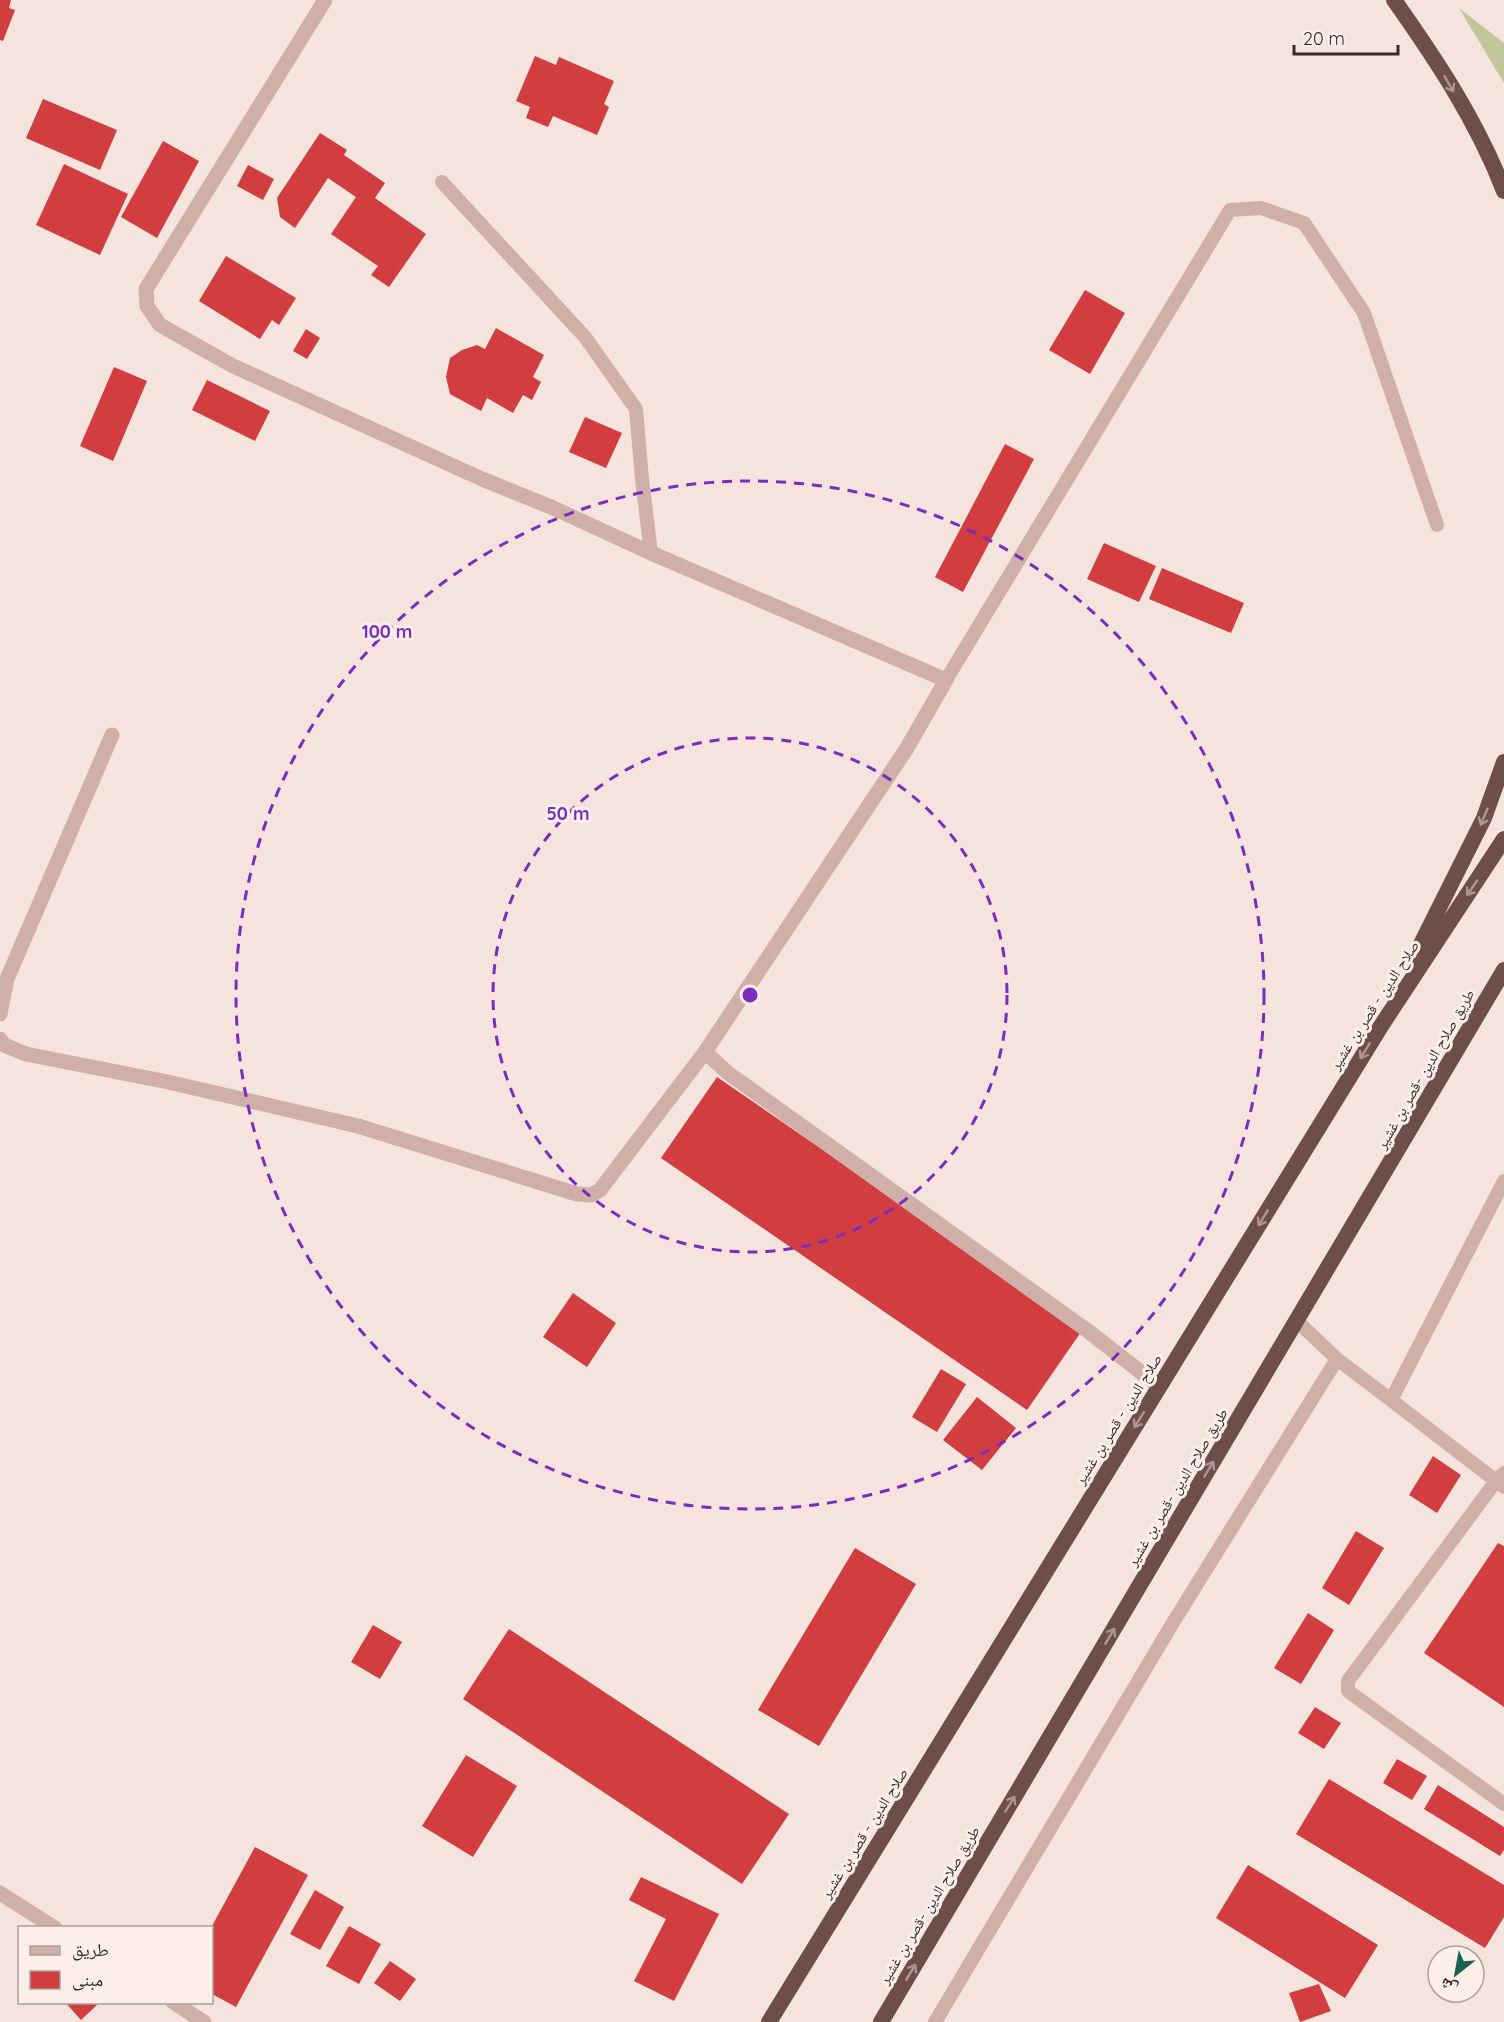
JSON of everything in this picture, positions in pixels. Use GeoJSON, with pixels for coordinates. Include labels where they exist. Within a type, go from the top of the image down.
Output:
{"type":"FeatureCollection","features":[{"type":"Feature","properties":{"kind":"highway"},"geometry":{"type":"LineString","coordinates":[[1394,0],[1434,58],[1488,150],[1504,191]]}},
{"type":"Feature","properties":{"kind":"highway"},"geometry":{"type":"LineString","coordinates":[[1381,1026],[1484,818],[1504,762]]}},
{"type":"Feature","properties":{"kind":"highway","name":"صلاح الدين - قصر بن غشير"},"geometry":{"type":"LineString","coordinates":[[769,2022],[1381,1026],[1504,839]]}},
{"type":"Feature","properties":{"kind":"highway","name":"طريق صلاح الدين -قصر بن غشير"},"geometry":{"type":"LineString","coordinates":[[881,2022],[1504,970]]}},
{"type":"Feature","properties":{"kind":"street"},"geometry":{"type":"LineString","coordinates":[[0,1039],[4,1045],[26,1054],[168,1082],[358,1126],[577,1194],[591,1195],[600,1190],[705,1052],[907,748],[946,680],[411,448],[233,366],[160,326],[147,306],[146,289],[325,0]]}},
{"type":"Feature","properties":{"kind":"street"},"geometry":{"type":"LineString","coordinates":[[0,1014],[7,979],[112,735]]}},
{"type":"Feature","properties":{"kind":"street"},"geometry":{"type":"LineString","coordinates":[[705,1052],[728,1073],[1088,1331],[1160,1387]]}},
{"type":"Feature","properties":{"kind":"street"},"geometry":{"type":"LineString","coordinates":[[0,1893],[53,1926]]}},
{"type":"Feature","properties":{"kind":"street"},"geometry":{"type":"LineString","coordinates":[[176,2004],[204,2022]]}},
{"type":"Feature","properties":{"kind":"lane"},"geometry":{"type":"LineString","coordinates":[[442,182],[585,337],[636,409],[651,553]]}},
{"type":"Feature","properties":{"kind":"lane"},"geometry":{"type":"LineString","coordinates":[[946,680],[1230,210],[1261,208],[1304,223],[1364,313],[1437,525]]}},
{"type":"Feature","properties":{"kind":"lane"},"geometry":{"type":"LineString","coordinates":[[1391,1400],[1504,1181]]}},
{"type":"Feature","properties":{"kind":"lane"},"geometry":{"type":"LineString","coordinates":[[1297,1321],[1337,1359],[1501,1480],[1348,1681],[1347,1686],[1348,1691],[1504,1803]]}},
{"type":"Feature","properties":{"kind":"lane"},"geometry":{"type":"LineString","coordinates":[[934,2022],[1174,1621],[1337,1359]]}},
{"type":"Feature","properties":{"kind":"green space"},"geometry":{"type":"Polygon","coordinates":[[[1459,8],[1504,43],[1504,83],[1459,8]]]}},
{"type":"Feature","properties":{"kind":"building"},"geometry":{"type":"Polygon","coordinates":[[[0,0],[11,0],[9,8],[15,10],[3,41],[0,40],[0,0]]]}},
{"type":"Feature","properties":{"kind":"building"},"geometry":{"type":"Polygon","coordinates":[[[535,56],[556,65],[559,57],[614,81],[604,104],[609,107],[597,135],[553,116],[548,127],[526,118],[530,107],[516,101],[535,56]]]}},
{"type":"Feature","properties":{"kind":"building"},"geometry":{"type":"Polygon","coordinates":[[[43,99],[117,130],[100,170],[26,138],[43,99]]]}},
{"type":"Feature","properties":{"kind":"building"},"geometry":{"type":"Polygon","coordinates":[[[320,133],[347,150],[344,155],[385,183],[375,198],[426,234],[389,287],[371,275],[378,266],[331,234],[356,197],[328,178],[295,228],[280,217],[277,198],[320,133]]]}},
{"type":"Feature","properties":{"kind":"building"},"geometry":{"type":"Polygon","coordinates":[[[163,141],[199,161],[157,238],[121,217],[163,141]]]}},
{"type":"Feature","properties":{"kind":"building"},"geometry":{"type":"Polygon","coordinates":[[[64,164],[128,194],[100,255],[36,225],[64,164]]]}},
{"type":"Feature","properties":{"kind":"building"},"geometry":{"type":"Polygon","coordinates":[[[248,165],[274,179],[263,200],[237,186],[248,165]]]}},
{"type":"Feature","properties":{"kind":"building"},"geometry":{"type":"Polygon","coordinates":[[[226,256],[296,298],[279,325],[272,320],[260,339],[199,301],[226,256]]]}},
{"type":"Feature","properties":{"kind":"building"},"geometry":{"type":"Polygon","coordinates":[[[1085,290],[1125,313],[1090,374],[1049,350],[1085,290]]]}},
{"type":"Feature","properties":{"kind":"building"},"geometry":{"type":"Polygon","coordinates":[[[496,328],[544,355],[533,377],[541,382],[532,400],[523,395],[513,413],[487,398],[481,411],[450,394],[446,377],[450,358],[462,350],[477,345],[485,349],[496,328]]]}},
{"type":"Feature","properties":{"kind":"building"},"geometry":{"type":"Polygon","coordinates":[[[306,329],[320,338],[307,359],[293,351],[306,329]]]}},
{"type":"Feature","properties":{"kind":"building"},"geometry":{"type":"Polygon","coordinates":[[[114,367],[147,381],[113,461],[80,446],[114,367]]]}},
{"type":"Feature","properties":{"kind":"building"},"geometry":{"type":"Polygon","coordinates":[[[207,380],[270,411],[255,441],[192,410],[207,380]]]}},
{"type":"Feature","properties":{"kind":"building"},"geometry":{"type":"Polygon","coordinates":[[[585,417],[622,433],[606,468],[569,452],[585,417]]]}},
{"type":"Feature","properties":{"kind":"building"},"geometry":{"type":"Polygon","coordinates":[[[1005,444],[1034,459],[963,592],[935,577],[1005,444]]]}},
{"type":"Feature","properties":{"kind":"building"},"geometry":{"type":"Polygon","coordinates":[[[1104,543],[1156,566],[1139,602],[1087,579],[1104,543]]]}},
{"type":"Feature","properties":{"kind":"building"},"geometry":{"type":"Polygon","coordinates":[[[1162,568],[1244,603],[1231,633],[1149,599],[1162,568]]]}},
{"type":"Feature","properties":{"kind":"building"},"geometry":{"type":"Polygon","coordinates":[[[717,1077],[1083,1329],[1027,1410],[661,1158],[717,1077]]]}},
{"type":"Feature","properties":{"kind":"building"},"geometry":{"type":"Polygon","coordinates":[[[573,1293],[616,1323],[587,1367],[543,1337],[573,1293]]]}},
{"type":"Feature","properties":{"kind":"building"},"geometry":{"type":"Polygon","coordinates":[[[941,1369],[966,1384],[937,1432],[912,1417],[941,1369]]]}},
{"type":"Feature","properties":{"kind":"building"},"geometry":{"type":"Polygon","coordinates":[[[977,1397],[1016,1428],[982,1470],[943,1440],[977,1397]]]}},
{"type":"Feature","properties":{"kind":"building"},"geometry":{"type":"Polygon","coordinates":[[[1433,1456],[1461,1475],[1437,1513],[1409,1495],[1433,1456]]]}},
{"type":"Feature","properties":{"kind":"building"},"geometry":{"type":"Polygon","coordinates":[[[1356,1531],[1384,1548],[1349,1605],[1322,1588],[1356,1531]]]}},
{"type":"Feature","properties":{"kind":"building"},"geometry":{"type":"Polygon","coordinates":[[[1498,1543],[1504,1546],[1504,1707],[1424,1653],[1498,1543]]]}},
{"type":"Feature","properties":{"kind":"building"},"geometry":{"type":"Polygon","coordinates":[[[855,1548],[916,1584],[819,1746],[758,1710],[855,1548]]]}},
{"type":"Feature","properties":{"kind":"building"},"geometry":{"type":"Polygon","coordinates":[[[1308,1613],[1334,1630],[1301,1684],[1274,1668],[1308,1613]]]}},
{"type":"Feature","properties":{"kind":"building"},"geometry":{"type":"Polygon","coordinates":[[[373,1625],[402,1642],[380,1679],[351,1662],[373,1625]]]}},
{"type":"Feature","properties":{"kind":"building"},"geometry":{"type":"Polygon","coordinates":[[[509,1629],[789,1814],[742,1884],[463,1699],[509,1629]]]}},
{"type":"Feature","properties":{"kind":"building"},"geometry":{"type":"Polygon","coordinates":[[[1315,1707],[1341,1723],[1324,1749],[1298,1733],[1315,1707]]]}},
{"type":"Feature","properties":{"kind":"building"},"geometry":{"type":"Polygon","coordinates":[[[466,1755],[517,1786],[473,1857],[422,1826],[466,1755]]]}},
{"type":"Feature","properties":{"kind":"building"},"geometry":{"type":"Polygon","coordinates":[[[1397,1759],[1427,1776],[1412,1800],[1383,1783],[1397,1759]]]}},
{"type":"Feature","properties":{"kind":"building"},"geometry":{"type":"Polygon","coordinates":[[[1329,1779],[1504,1885],[1504,1917],[1486,1946],[1486,1944],[1478,1944],[1296,1834],[1329,1779]]]}},
{"type":"Feature","properties":{"kind":"building"},"geometry":{"type":"Polygon","coordinates":[[[1438,1785],[1504,1827],[1504,1850],[1500,1856],[1424,1809],[1438,1785]]]}},
{"type":"Feature","properties":{"kind":"building"},"geometry":{"type":"Polygon","coordinates":[[[255,1847],[308,1875],[236,2007],[213,1995],[212,1926],[255,1847]]]}},
{"type":"Feature","properties":{"kind":"building"},"geometry":{"type":"Polygon","coordinates":[[[1248,1865],[1378,1945],[1345,1998],[1216,1918],[1248,1865]]]}},
{"type":"Feature","properties":{"kind":"building"},"geometry":{"type":"Polygon","coordinates":[[[641,1877],[719,1914],[674,2001],[634,1981],[666,1919],[629,1900],[641,1877]]]}},
{"type":"Feature","properties":{"kind":"building"},"geometry":{"type":"Polygon","coordinates":[[[315,1890],[344,1907],[320,1950],[290,1934],[315,1890]]]}},
{"type":"Feature","properties":{"kind":"building"},"geometry":{"type":"Polygon","coordinates":[[[349,1926],[381,1944],[359,1984],[326,1966],[349,1926]]]}},
{"type":"Feature","properties":{"kind":"building"},"geometry":{"type":"Polygon","coordinates":[[[390,1961],[416,1979],[400,2001],[374,1983],[390,1961]]]}},
{"type":"Feature","properties":{"kind":"building"},"geometry":{"type":"Polygon","coordinates":[[[1319,1984],[1331,2011],[1300,2022],[1289,1993],[1319,1984]]]}},
{"type":"Feature","properties":{"kind":"building"},"geometry":{"type":"Polygon","coordinates":[[[67,2004],[96,2004],[97,2005],[81,2020],[67,2004]]]}}]}
